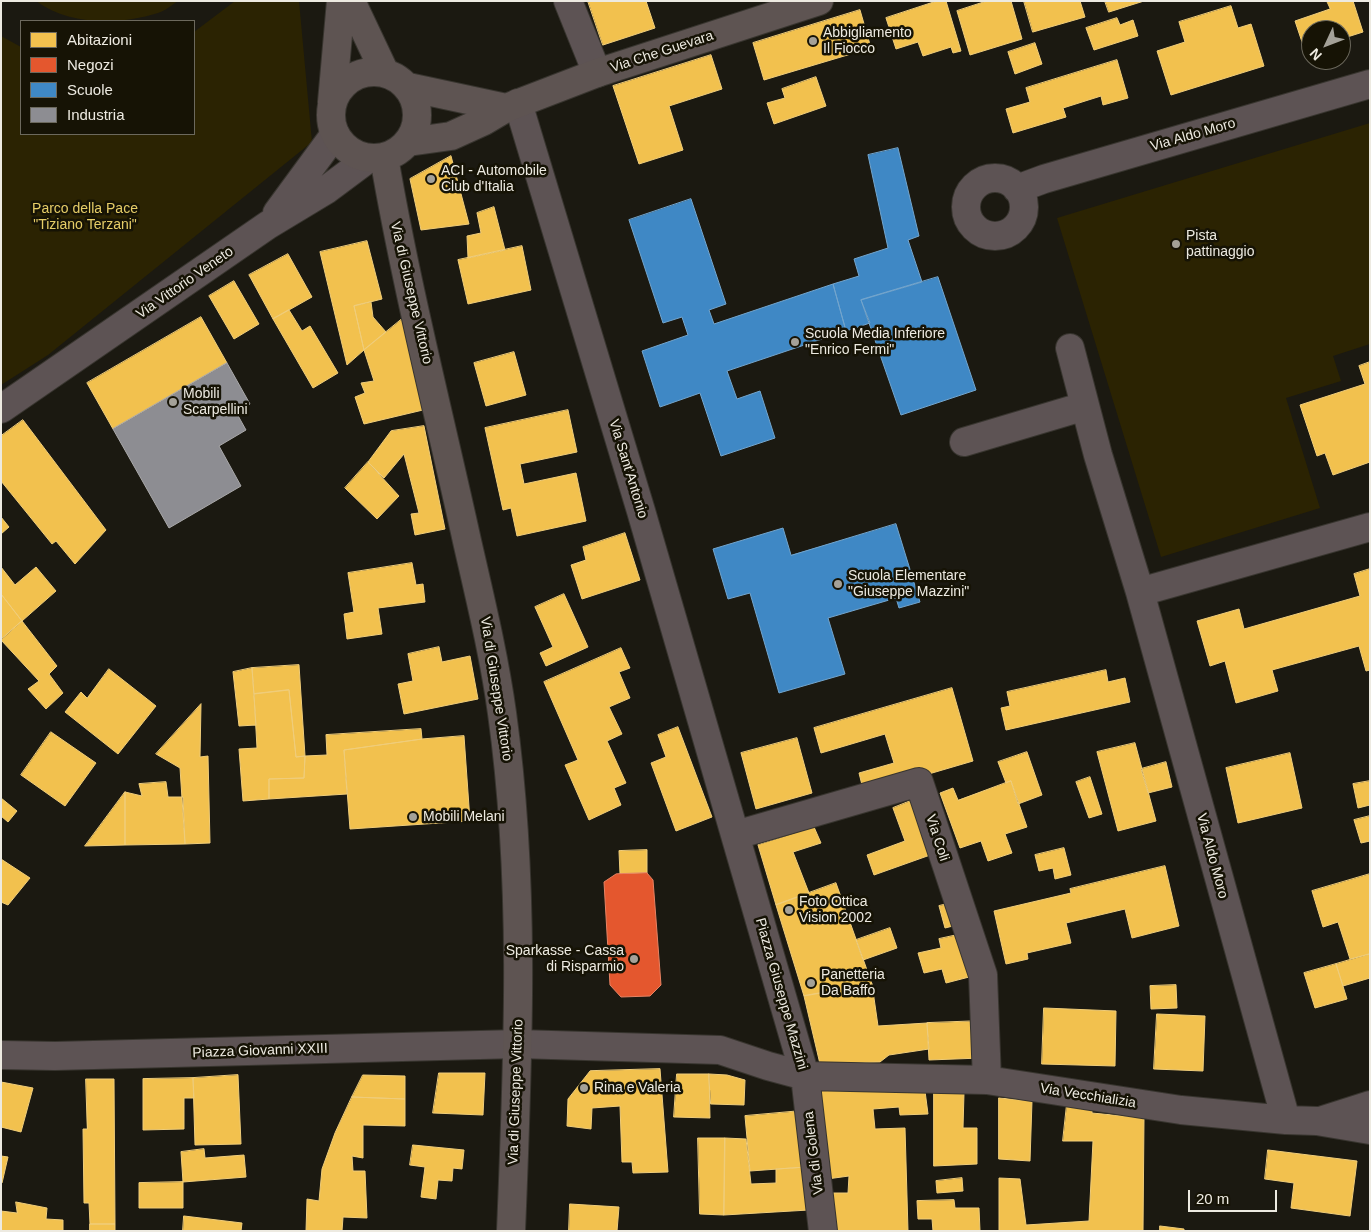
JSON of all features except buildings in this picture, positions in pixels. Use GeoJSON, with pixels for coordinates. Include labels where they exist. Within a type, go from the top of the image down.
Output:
{"type":"FeatureCollection","features":[{"type":"Feature","properties":{"kind":"main road"},"geometry":{"type":"LineString","coordinates":[[331,108],[336,94],[345,82],[351,78],[371,71],[385,73],[398,78],[408,87],[415,100],[417,114],[415,129],[408,142],[397,151],[376,157],[355,154],[344,146],[335,134],[331,122],[331,108],[341,1]]}},
{"type":"Feature","properties":{"kind":"main road"},"geometry":{"type":"LineString","coordinates":[[351,1],[385,73]]}},
{"type":"Feature","properties":{"kind":"main road","name":"Via Che Guevara"},"geometry":{"type":"LineString","coordinates":[[408,142],[451,136],[484,122],[512,105],[597,73],[819,1]]}},
{"type":"Feature","properties":{"kind":"main road"},"geometry":{"type":"LineString","coordinates":[[408,87],[512,105]]}},
{"type":"Feature","properties":{"kind":"main road","name":"Via di Giuseppe Vittorio"},"geometry":{"type":"LineString","coordinates":[[376,157],[396,232],[488,636],[502,711],[509,769],[517,882],[518,1044],[511,1231]]}},
{"type":"Feature","properties":{"kind":"street"},"geometry":{"type":"LineString","coordinates":[[568,1],[597,73]]}},
{"type":"Feature","properties":{"kind":"street","name":"Via Aldo Moro"},"geometry":{"type":"LineString","coordinates":[[1017,189],[1044,179],[1370,84]]}},
{"type":"Feature","properties":{"kind":"street","name":"Via Sant'Antonio"},"geometry":{"type":"LineString","coordinates":[[512,105],[736,836]]}},
{"type":"Feature","properties":{"kind":"street"},"geometry":{"type":"LineString","coordinates":[[268,224],[335,134]]}},
{"type":"Feature","properties":{"kind":"street","name":"Via Vittorio Veneto"},"geometry":{"type":"LineString","coordinates":[[1,409],[268,224],[326,190],[376,157]]}},
{"type":"Feature","properties":{"kind":"street","name":"Via Aldo Moro"},"geometry":{"type":"LineString","coordinates":[[1070,348],[1098,456],[1140,592],[1286,1120]]}},
{"type":"Feature","properties":{"kind":"street"},"geometry":{"type":"LineString","coordinates":[[964,442],[1085,406]]}},
{"type":"Feature","properties":{"kind":"street"},"geometry":{"type":"LineString","coordinates":[[1140,592],[1370,527]]}},
{"type":"Feature","properties":{"kind":"street","name":"Via Coli"},"geometry":{"type":"LineString","coordinates":[[736,836],[919,782],[983,975],[987,1080]]}},
{"type":"Feature","properties":{"kind":"street","name":"Piazza Giuseppe Mazzini"},"geometry":{"type":"LineString","coordinates":[[736,836],[805,1076]]}},
{"type":"Feature","properties":{"kind":"street","name":"Piazza Giuseppe Mazzini"},"geometry":{"type":"LineString","coordinates":[[518,1044],[720,1050],[805,1076]]}},
{"type":"Feature","properties":{"kind":"street","name":"Piazza Giovanni XXIII"},"geometry":{"type":"LineString","coordinates":[[1,1055],[55,1056],[518,1044]]}},
{"type":"Feature","properties":{"kind":"street","name":"Via Vecchializia"},"geometry":{"type":"LineString","coordinates":[[805,1076],[987,1080],[1181,1110],[1286,1120],[1317,1121],[1370,1130]]}},
{"type":"Feature","properties":{"kind":"street","name":"Via di Golena"},"geometry":{"type":"LineString","coordinates":[[805,1076],[823,1231]]}},
{"type":"Feature","properties":{"kind":"street"},"geometry":{"type":"LineString","coordinates":[[1317,1121],[1370,1105]]}},
{"type":"Feature","properties":{"kind":"green space"},"geometry":{"type":"Polygon","coordinates":[[[36,1],[178,1],[158,13],[127,20],[79,19],[49,9],[36,1]]]}},
{"type":"Feature","properties":{"kind":"green space","name":"Parco della Pace \"Tiziano Terzani\""},"geometry":{"type":"Polygon","coordinates":[[[235,1],[299,1],[312,142],[48,355],[1,385],[1,36],[20,46],[20,135],[195,135],[195,31],[235,1]]]}},
{"type":"Feature","properties":{"kind":"green space"},"geometry":{"type":"Polygon","coordinates":[[[1370,123],[1370,344],[1333,356],[1341,381],[1286,398],[1320,508],[1161,557],[1057,218],[1370,123]]]}},
{"type":"Feature","properties":{"kind":"place","name":"Abbigliamento Il Fiocco"},"geometry":{"type":"Point","coordinates":[813,41]}},
{"type":"Feature","properties":{"kind":"place","name":"ACI - Automobile Club d'Italia"},"geometry":{"type":"Point","coordinates":[431,179]}},
{"type":"Feature","properties":{"kind":"place","name":"Pista pattinaggio"},"geometry":{"type":"Point","coordinates":[1176,244]}},
{"type":"Feature","properties":{"kind":"place","name":"Scuola Media Inferiore \"Enrico Fermi\""},"geometry":{"type":"Point","coordinates":[795,342]}},
{"type":"Feature","properties":{"kind":"place","name":"Mobili Scarpellini"},"geometry":{"type":"Point","coordinates":[173,402]}},
{"type":"Feature","properties":{"kind":"place","name":"Scuola Elementare \"Giuseppe Mazzini\""},"geometry":{"type":"Point","coordinates":[838,584]}},
{"type":"Feature","properties":{"kind":"place","name":"Mobili Melani"},"geometry":{"type":"Point","coordinates":[413,817]}},
{"type":"Feature","properties":{"kind":"place","name":"Foto Ottica Vision 2002"},"geometry":{"type":"Point","coordinates":[789,910]}},
{"type":"Feature","properties":{"kind":"place","name":"Sparkasse - Cassa di Risparmio"},"geometry":{"type":"Point","coordinates":[634,959]}},
{"type":"Feature","properties":{"kind":"place","name":"Panetteria Da Baffo"},"geometry":{"type":"Point","coordinates":[811,983]}},
{"type":"Feature","properties":{"kind":"place","name":"Rina e Valeria"},"geometry":{"type":"Point","coordinates":[584,1088]}}]}
